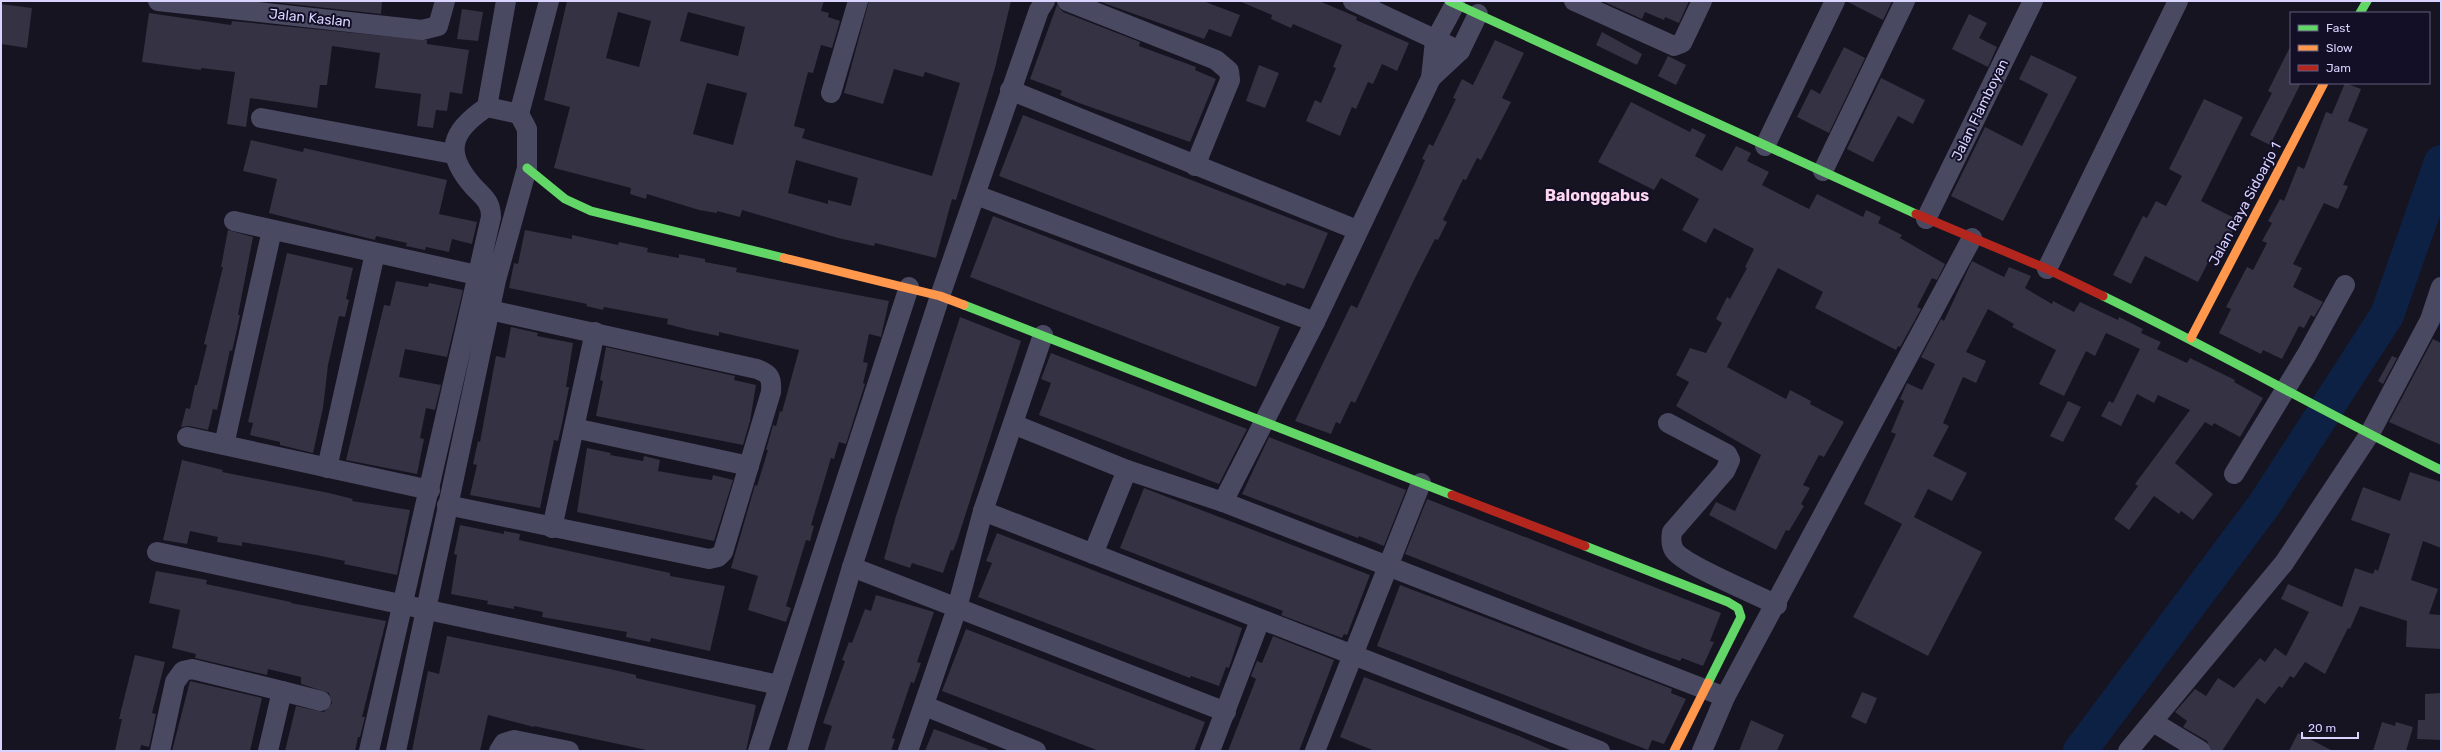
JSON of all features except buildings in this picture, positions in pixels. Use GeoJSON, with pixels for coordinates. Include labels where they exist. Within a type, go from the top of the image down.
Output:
{"type":"FeatureCollection","features":[{"type":"Feature","properties":{"kind":"street","name":"Jalan Kaslan"},"geometry":{"type":"LineString","coordinates":[[158,1],[422,30],[438,26],[445,1]]}},
{"type":"Feature","properties":{"kind":"street"},"geometry":{"type":"LineString","coordinates":[[396,751],[447,505],[490,310],[487,278],[491,217],[490,204],[462,174],[453,154],[456,138],[461,127],[487,107],[506,1]]}},
{"type":"Feature","properties":{"kind":"street"},"geometry":{"type":"LineString","coordinates":[[369,751],[430,490],[487,278],[527,168],[527,129],[519,114],[550,1]]}},
{"type":"Feature","properties":{"kind":"street"},"geometry":{"type":"LineString","coordinates":[[831,93],[858,1]]}},
{"type":"Feature","properties":{"kind":"street"},"geometry":{"type":"LineString","coordinates":[[797,751],[852,567],[940,296],[976,194],[1010,90],[1039,10],[1046,1]]}},
{"type":"Feature","properties":{"kind":"street"},"geometry":{"type":"LineString","coordinates":[[1067,1],[1216,60],[1229,71],[1230,80],[1196,166]]}},
{"type":"Feature","properties":{"kind":"street"},"geometry":{"type":"LineString","coordinates":[[1353,1],[1460,51]]}},
{"type":"Feature","properties":{"kind":"street"},"geometry":{"type":"LineString","coordinates":[[1574,1],[1674,46],[1682,43],[1702,1]]}},
{"type":"Feature","properties":{"kind":"street"},"geometry":{"type":"LineString","coordinates":[[1765,146],[1835,1]]}},
{"type":"Feature","properties":{"kind":"street"},"geometry":{"type":"LineString","coordinates":[[1823,171],[1905,1]]}},
{"type":"Feature","properties":{"kind":"street","name":"Jalan Flamboyan"},"geometry":{"type":"LineString","coordinates":[[1926,219],[2033,1]]}},
{"type":"Feature","properties":{"kind":"street"},"geometry":{"type":"LineString","coordinates":[[2047,270],[2178,1]]}},
{"type":"Feature","properties":{"kind":"street"},"geometry":{"type":"LineString","coordinates":[[2361,12],[2367,1]]}},
{"type":"Feature","properties":{"kind":"street"},"geometry":{"type":"LineString","coordinates":[[1223,502],[1314,322],[1431,78],[1435,40],[1452,2],[1926,219],[2047,270],[2190,338],[2362,431],[2441,470]]}},
{"type":"Feature","properties":{"kind":"street"},"geometry":{"type":"LineString","coordinates":[[1431,78],[1460,51],[1478,14]]}},
{"type":"Feature","properties":{"kind":"street","name":"Jalan Raya Sidoarjo 1"},"geometry":{"type":"LineString","coordinates":[[2190,338],[2323,84]]}},
{"type":"Feature","properties":{"kind":"street"},"geometry":{"type":"LineString","coordinates":[[1010,90],[1357,230]]}},
{"type":"Feature","properties":{"kind":"street"},"geometry":{"type":"LineString","coordinates":[[487,107],[519,114]]}},
{"type":"Feature","properties":{"kind":"street"},"geometry":{"type":"LineString","coordinates":[[261,118],[453,154]]}},
{"type":"Feature","properties":{"kind":"street"},"geometry":{"type":"LineString","coordinates":[[527,168],[565,200],[591,211],[909,287],[940,296],[1728,602],[1738,608],[1741,617],[1674,751]]}},
{"type":"Feature","properties":{"kind":"street"},"geometry":{"type":"LineString","coordinates":[[976,194],[1314,322]]}},
{"type":"Feature","properties":{"kind":"street"},"geometry":{"type":"LineString","coordinates":[[234,221],[487,278]]}},
{"type":"Feature","properties":{"kind":"street"},"geometry":{"type":"LineString","coordinates":[[224,446],[272,230]]}},
{"type":"Feature","properties":{"kind":"street"},"geometry":{"type":"LineString","coordinates":[[1702,751],[1725,697],[1777,605],[1972,238]]}},
{"type":"Feature","properties":{"kind":"street"},"geometry":{"type":"LineString","coordinates":[[327,468],[375,253]]}},
{"type":"Feature","properties":{"kind":"street"},"geometry":{"type":"LineString","coordinates":[[2234,474],[2288,391],[2344,285]]}},
{"type":"Feature","properties":{"kind":"street"},"geometry":{"type":"LineString","coordinates":[[758,751],[909,287]]}},
{"type":"Feature","properties":{"kind":"street"},"geometry":{"type":"LineString","coordinates":[[2128,751],[2284,563],[2362,431],[2435,322],[2441,287]]}},
{"type":"Feature","properties":{"kind":"street"},"geometry":{"type":"LineString","coordinates":[[447,505],[552,528],[709,559],[718,557],[723,552],[771,392],[772,381],[768,373],[757,369],[490,310]]}},
{"type":"Feature","properties":{"kind":"street"},"geometry":{"type":"LineString","coordinates":[[552,528],[595,332]]}},
{"type":"Feature","properties":{"kind":"street"},"geometry":{"type":"LineString","coordinates":[[908,751],[925,706],[957,608],[983,511],[1043,336]]}},
{"type":"Feature","properties":{"kind":"street"},"geometry":{"type":"LineString","coordinates":[[1013,424],[1127,470],[1223,502],[1388,567],[1706,688],[1725,697]]}},
{"type":"Feature","properties":{"kind":"street"},"geometry":{"type":"LineString","coordinates":[[1668,424],[1727,454],[1730,460],[1725,471],[1672,532],[1671,540],[1674,550],[1686,561],[1777,605]]}},
{"type":"Feature","properties":{"kind":"street"},"geometry":{"type":"LineString","coordinates":[[574,428],[749,466]]}},
{"type":"Feature","properties":{"kind":"street"},"geometry":{"type":"LineString","coordinates":[[187,437],[430,490]]}},
{"type":"Feature","properties":{"kind":"street"},"geometry":{"type":"LineString","coordinates":[[1093,554],[1127,470]]}},
{"type":"Feature","properties":{"kind":"street"},"geometry":{"type":"LineString","coordinates":[[1318,750],[1353,655],[1421,483]]}},
{"type":"Feature","properties":{"kind":"street"},"geometry":{"type":"LineString","coordinates":[[983,511],[1600,751]]}},
{"type":"Feature","properties":{"kind":"street"},"geometry":{"type":"LineString","coordinates":[[157,552],[779,685]]}},
{"type":"Feature","properties":{"kind":"street"},"geometry":{"type":"LineString","coordinates":[[852,567],[1226,712]]}},
{"type":"Feature","properties":{"kind":"street"},"geometry":{"type":"LineString","coordinates":[[1210,751],[1260,620]]}},
{"type":"Feature","properties":{"kind":"street"},"geometry":{"type":"LineString","coordinates":[[160,751],[175,682],[183,671],[192,670],[321,701]]}},
{"type":"Feature","properties":{"kind":"street"},"geometry":{"type":"LineString","coordinates":[[268,751],[282,691]]}},
{"type":"Feature","properties":{"kind":"street"},"geometry":{"type":"LineString","coordinates":[[925,706],[1036,751]]}},
{"type":"Feature","properties":{"kind":"street"},"geometry":{"type":"LineString","coordinates":[[2153,722],[2201,751]]}},
{"type":"Feature","properties":{"kind":"street"},"geometry":{"type":"LineString","coordinates":[[499,751],[504,743],[514,740],[569,751]]}},
{"type":"Feature","properties":{"kind":"waterway"},"geometry":{"type":"LineString","coordinates":[[2080,751],[2264,505],[2387,315],[2441,162]]}},
{"type":"Feature","properties":{"kind":"traffic: fast"},"geometry":{"type":"LineString","coordinates":[[1449,1],[1916,214]]}},
{"type":"Feature","properties":{"kind":"traffic: fast"},"geometry":{"type":"LineString","coordinates":[[2361,12],[2367,1]]}},
{"type":"Feature","properties":{"kind":"traffic: fast"},"geometry":{"type":"LineString","coordinates":[[527,168],[565,199],[591,211],[784,258]]}},
{"type":"Feature","properties":{"kind":"traffic: fast"},"geometry":{"type":"LineString","coordinates":[[2103,296],[2441,470]]}},
{"type":"Feature","properties":{"kind":"traffic: fast"},"geometry":{"type":"LineString","coordinates":[[964,305],[1452,495]]}},
{"type":"Feature","properties":{"kind":"traffic: fast"},"geometry":{"type":"LineString","coordinates":[[1585,546],[1728,602],[1738,608],[1741,617],[1708,683]]}},
{"type":"Feature","properties":{"kind":"traffic: slow"},"geometry":{"type":"LineString","coordinates":[[2191,338],[2323,84]]}},
{"type":"Feature","properties":{"kind":"traffic: slow"},"geometry":{"type":"LineString","coordinates":[[784,258],[940,296],[964,305]]}},
{"type":"Feature","properties":{"kind":"traffic: slow"},"geometry":{"type":"LineString","coordinates":[[1674,751],[1708,683]]}},
{"type":"Feature","properties":{"kind":"traffic: jam"},"geometry":{"type":"LineString","coordinates":[[1916,214],[2047,269],[2103,296]]}},
{"type":"Feature","properties":{"kind":"traffic: jam"},"geometry":{"type":"LineString","coordinates":[[1452,495],[1585,546]]}},
{"type":"Feature","properties":{"kind":"district","name":"Balonggabus"},"geometry":{"type":"Point","coordinates":[1597,195]}}]}
